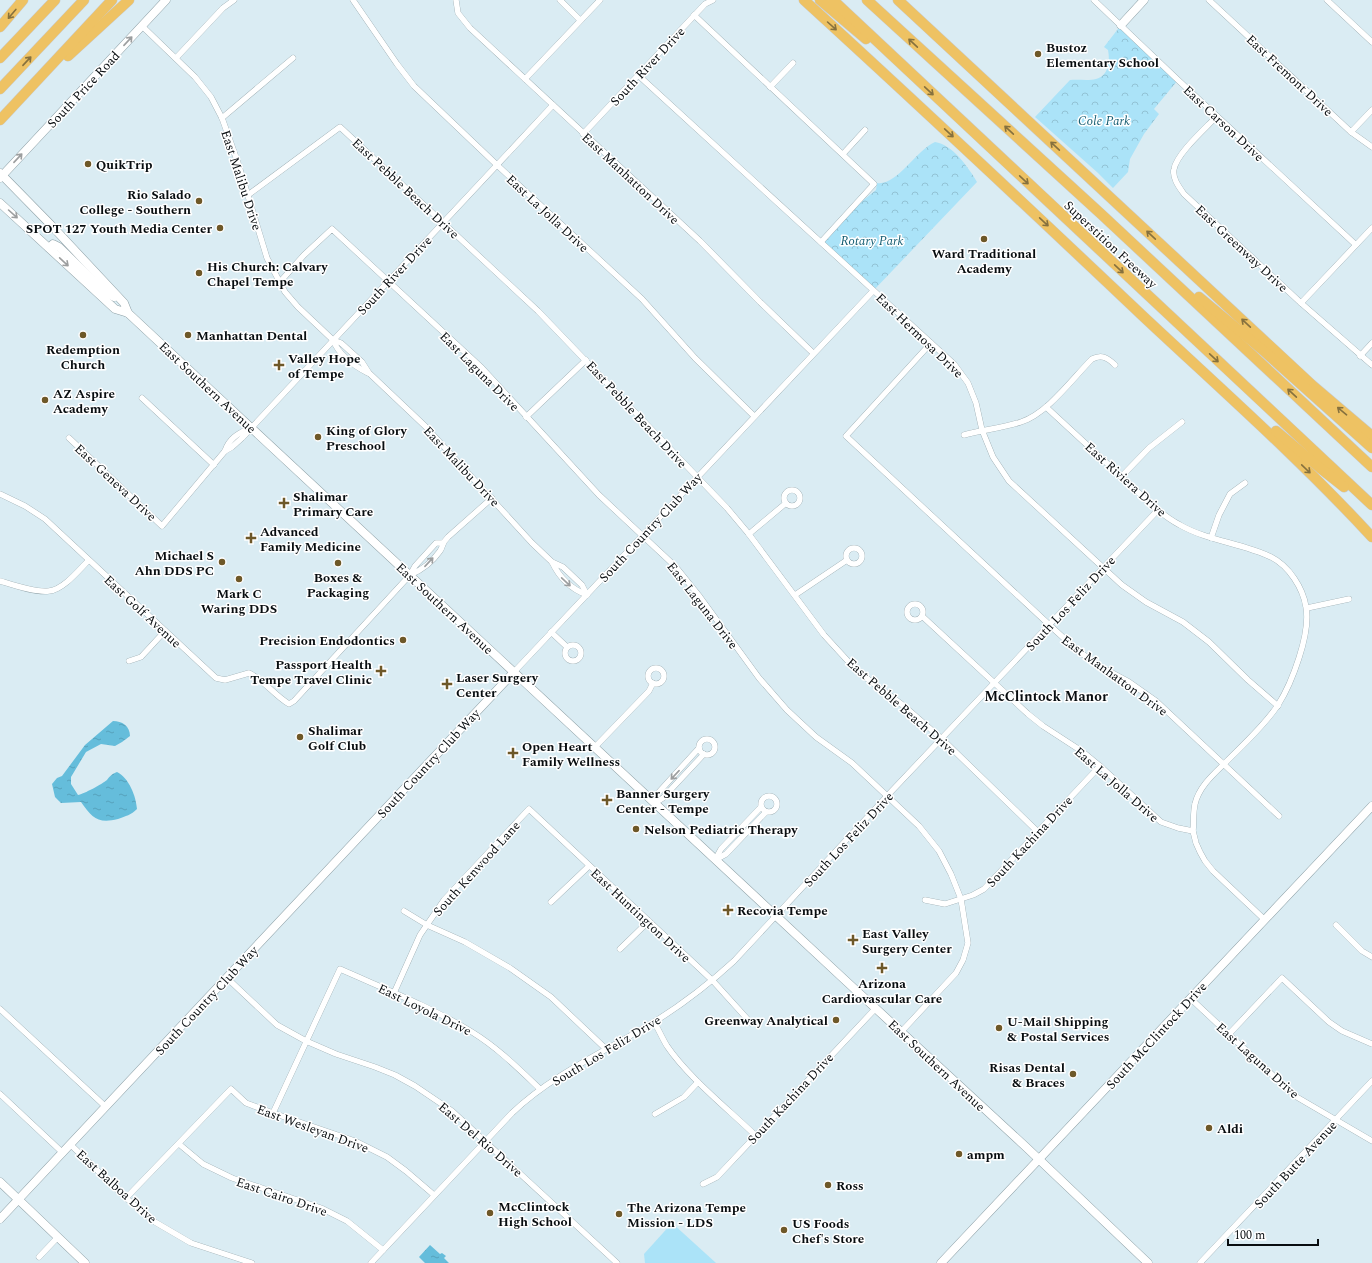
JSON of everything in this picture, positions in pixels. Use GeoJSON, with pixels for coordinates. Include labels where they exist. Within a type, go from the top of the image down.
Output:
{"type":"FeatureCollection","features":[{"type":"Feature","properties":{"kind":"highway"},"geometry":{"type":"LineString","coordinates":[[0,27],[23,0]]}},
{"type":"Feature","properties":{"kind":"highway"},"geometry":{"type":"LineString","coordinates":[[0,58],[55,0]]}},
{"type":"Feature","properties":{"kind":"highway"},"geometry":{"type":"LineString","coordinates":[[0,90],[84,0]]}},
{"type":"Feature","properties":{"kind":"highway"},"geometry":{"type":"LineString","coordinates":[[0,120],[112,0]]}},
{"type":"Feature","properties":{"kind":"highway"},"geometry":{"type":"LineString","coordinates":[[40,78],[53,70],[129,0]]}},
{"type":"Feature","properties":{"kind":"highway"},"geometry":{"type":"LineString","coordinates":[[804,0],[1265,429],[1339,501],[1372,537]]}},
{"type":"Feature","properties":{"kind":"highway"},"geometry":{"type":"LineString","coordinates":[[820,0],[860,35],[901,64]]}},
{"type":"Feature","properties":{"kind":"highway","name":"Superstition Freeway"},"geometry":{"type":"LineString","coordinates":[[833,0],[1372,506]]}},
{"type":"Feature","properties":{"kind":"highway","name":"Superstition Freeway"},"geometry":{"type":"LineString","coordinates":[[867,0],[1372,467]]}},
{"type":"Feature","properties":{"kind":"highway"},"geometry":{"type":"LineString","coordinates":[[898,0],[1312,384],[1372,436]]}},
{"type":"Feature","properties":{"kind":"highway"},"geometry":{"type":"LineString","coordinates":[[1100,214],[1265,352],[1372,448]]}},
{"type":"Feature","properties":{"kind":"highway"},"geometry":{"type":"LineString","coordinates":[[1124,298],[1150,319],[1291,444],[1320,468],[1372,506]]}},
{"type":"Feature","properties":{"kind":"main road","name":"South Price Road"},"geometry":{"type":"LineString","coordinates":[[1,176],[166,0]]}},
{"type":"Feature","properties":{"kind":"main road"},"geometry":{"type":"LineString","coordinates":[[1121,25],[1144,0]]}},
{"type":"Feature","properties":{"kind":"main road","name":"East Southern Avenue"},"geometry":{"type":"LineString","coordinates":[[1,176],[51,225],[124,303],[128,313],[595,746],[654,803],[1148,1263]]}},
{"type":"Feature","properties":{"kind":"main road","name":"East Southern Avenue"},"geometry":{"type":"LineString","coordinates":[[0,203],[115,309],[128,313]]}},
{"type":"Feature","properties":{"kind":"main road"},"geometry":{"type":"LineString","coordinates":[[49,248],[53,244],[56,244],[105,292],[124,303]]}},
{"type":"Feature","properties":{"kind":"main road","name":"South Country Club Way"},"geometry":{"type":"LineString","coordinates":[[0,1219],[514,672]]}},
{"type":"Feature","properties":{"kind":"main road","name":"South McClintock Drive"},"geometry":{"type":"LineString","coordinates":[[941,1263],[1372,806]]}},
{"type":"Feature","properties":{"kind":"main road"},"geometry":{"type":"LineString","coordinates":[[0,1182],[86,1263]]}},
{"type":"Feature","properties":{"kind":"street"},"geometry":{"type":"LineString","coordinates":[[176,58],[224,8],[234,0]]}},
{"type":"Feature","properties":{"kind":"street","name":"East La Jolla Drive"},"geometry":{"type":"LineString","coordinates":[[353,0],[414,86],[642,299],[695,358],[754,416]]}},
{"type":"Feature","properties":{"kind":"street","name":"East Manhatton Drive"},"geometry":{"type":"LineString","coordinates":[[456,0],[458,13],[470,28],[700,241],[760,302],[813,352]]}},
{"type":"Feature","properties":{"kind":"street"},"geometry":{"type":"LineString","coordinates":[[560,0],[580,20]]}},
{"type":"Feature","properties":{"kind":"street"},"geometry":{"type":"LineString","coordinates":[[525,79],[600,0]]}},
{"type":"Feature","properties":{"kind":"street","name":"South River Drive"},"geometry":{"type":"LineString","coordinates":[[583,134],[694,15],[705,4],[713,0]]}},
{"type":"Feature","properties":{"kind":"street","name":"East Carson Drive"},"geometry":{"type":"LineString","coordinates":[[1094,0],[1356,245]]}},
{"type":"Feature","properties":{"kind":"street","name":"East Fremont Drive"},"geometry":{"type":"LineString","coordinates":[[1209,0],[1351,132],[1372,147]]}},
{"type":"Feature","properties":{"kind":"street"},"geometry":{"type":"LineString","coordinates":[[1327,0],[1372,42]]}},
{"type":"Feature","properties":{"kind":"street"},"geometry":{"type":"LineString","coordinates":[[694,15],[874,184],[821,242]]}},
{"type":"Feature","properties":{"kind":"street","name":"East Malibu Drive"},"geometry":{"type":"LineString","coordinates":[[142,26],[195,77],[211,97],[222,118],[238,163],[267,258],[285,292],[298,307],[333,340],[337,348],[357,368],[369,373],[425,426],[532,543],[552,562],[562,567],[582,585],[587,595]]}},
{"type":"Feature","properties":{"kind":"street"},"geometry":{"type":"LineString","coordinates":[[222,118],[293,58]]}},
{"type":"Feature","properties":{"kind":"street"},"geometry":{"type":"LineString","coordinates":[[770,87],[793,63]]}},
{"type":"Feature","properties":{"kind":"street","name":"East Hermosa Drive"},"geometry":{"type":"LineString","coordinates":[[638,75],[954,364],[968,383],[976,403],[982,430],[993,457],[1009,480],[1122,585],[1146,602],[1182,622],[1209,642],[1248,680],[1278,706]]}},
{"type":"Feature","properties":{"kind":"street","name":"South River Drive"},"geometry":{"type":"LineString","coordinates":[[162,526],[225,451],[232,447],[251,428],[552,105]]}},
{"type":"Feature","properties":{"kind":"street"},"geometry":{"type":"LineString","coordinates":[[1351,132],[1372,110]]}},
{"type":"Feature","properties":{"kind":"street","name":"East Greenway Drive"},"geometry":{"type":"LineString","coordinates":[[1217,116],[1179,157],[1174,169],[1176,182],[1184,194],[1301,303],[1372,366]]}},
{"type":"Feature","properties":{"kind":"street","name":"East Pebble Beach Drive"},"geometry":{"type":"LineString","coordinates":[[248,195],[340,127],[538,311],[727,508],[749,534],[824,635],[858,671],[904,706],[942,739],[1038,832]]}},
{"type":"Feature","properties":{"kind":"street"},"geometry":{"type":"LineString","coordinates":[[843,154],[865,130]]}},
{"type":"Feature","properties":{"kind":"street"},"geometry":{"type":"LineString","coordinates":[[1301,303],[1372,228]]}},
{"type":"Feature","properties":{"kind":"street","name":"East Laguna Drive"},"geometry":{"type":"LineString","coordinates":[[279,283],[304,255],[332,229],[482,368],[599,495],[675,566],[700,597],[758,678],[787,710],[816,737],[852,764],[919,826],[939,851],[951,874],[961,899]]}},
{"type":"Feature","properties":{"kind":"street","name":"South Country Club Way"},"geometry":{"type":"LineString","coordinates":[[514,672],[813,352],[873,291]]}},
{"type":"Feature","properties":{"kind":"street","name":"East Manhatton Drive"},"geometry":{"type":"LineString","coordinates":[[931,343],[846,436],[1049,626],[1099,666],[1129,682],[1156,701],[1279,816]]}},
{"type":"Feature","properties":{"kind":"street"},"geometry":{"type":"LineString","coordinates":[[1360,356],[1372,343]]}},
{"type":"Feature","properties":{"kind":"street"},"geometry":{"type":"LineString","coordinates":[[964,435],[1021,422],[1034,416],[1046,407],[1092,359],[1099,356],[1106,357],[1115,365]]}},
{"type":"Feature","properties":{"kind":"street"},"geometry":{"type":"LineString","coordinates":[[526,417],[586,360]]}},
{"type":"Feature","properties":{"kind":"street"},"geometry":{"type":"LineString","coordinates":[[142,398],[214,465]]}},
{"type":"Feature","properties":{"kind":"street","name":"East Riviera Drive"},"geometry":{"type":"LineString","coordinates":[[1046,407],[1158,510],[1180,526],[1211,538],[1255,550],[1273,558],[1288,570],[1299,586],[1306,608],[1307,625],[1299,657],[1289,685],[1278,706],[1250,738],[1205,784],[1198,794],[1195,804],[1193,831]]}},
{"type":"Feature","properties":{"kind":"street"},"geometry":{"type":"LineString","coordinates":[[1121,477],[1149,448],[1182,422]]}},
{"type":"Feature","properties":{"kind":"street","name":"East Geneva Drive"},"geometry":{"type":"LineString","coordinates":[[69,438],[162,526]]}},
{"type":"Feature","properties":{"kind":"street"},"geometry":{"type":"LineString","coordinates":[[1211,538],[1218,515],[1230,494],[1245,484]]}},
{"type":"Feature","properties":{"kind":"street","name":"East Golf Avenue"},"geometry":{"type":"LineString","coordinates":[[0,494],[25,506],[45,519],[88,561],[216,678],[225,680],[249,673],[258,677],[283,701],[289,704],[410,576]]}},
{"type":"Feature","properties":{"kind":"street"},"geometry":{"type":"LineString","coordinates":[[410,576],[415,566],[436,543],[442,543],[492,498]]}},
{"type":"Feature","properties":{"kind":"street"},"geometry":{"type":"LineString","coordinates":[[749,534],[786,503]]}},
{"type":"Feature","properties":{"kind":"street","name":"South Los Feliz Drive"},"geometry":{"type":"LineString","coordinates":[[371,1263],[525,1100],[572,1068],[654,1022],[684,1003],[713,981],[734,961],[887,796],[1158,510]]}},
{"type":"Feature","properties":{"kind":"street"},"geometry":{"type":"LineString","coordinates":[[795,595],[847,560]]}},
{"type":"Feature","properties":{"kind":"street"},"geometry":{"type":"LineString","coordinates":[[0,581],[32,589],[50,591],[65,584],[88,561]]}},
{"type":"Feature","properties":{"kind":"street"},"geometry":{"type":"LineString","coordinates":[[1306,608],[1349,599]]}},
{"type":"Feature","properties":{"kind":"street","name":"East La Jolla Drive"},"geometry":{"type":"LineString","coordinates":[[922,616],[1043,726],[1083,752],[1160,822],[1193,831]]}},
{"type":"Feature","properties":{"kind":"street"},"geometry":{"type":"LineString","coordinates":[[129,660],[141,657],[165,631]]}},
{"type":"Feature","properties":{"kind":"street"},"geometry":{"type":"LineString","coordinates":[[551,632],[567,647]]}},
{"type":"Feature","properties":{"kind":"street"},"geometry":{"type":"LineString","coordinates":[[595,746],[649,691],[653,683]]}},
{"type":"Feature","properties":{"kind":"street"},"geometry":{"type":"LineString","coordinates":[[654,803],[658,793],[699,748],[700,743],[704,739],[714,741],[716,746],[710,755],[704,754],[699,748]]}},
{"type":"Feature","properties":{"kind":"street"},"geometry":{"type":"LineString","coordinates":[[654,803],[663,798],[704,754]]}},
{"type":"Feature","properties":{"kind":"street","name":"South Kachina Drive"},"geometry":{"type":"LineString","coordinates":[[961,899],[973,895],[984,888],[1100,766]]}},
{"type":"Feature","properties":{"kind":"street"},"geometry":{"type":"LineString","coordinates":[[770,796],[775,799],[777,804],[776,809],[771,812],[766,812],[726,854],[715,860],[721,849],[761,807],[762,800],[765,797],[770,796]]}},
{"type":"Feature","properties":{"kind":"street"},"geometry":{"type":"LineString","coordinates":[[761,807],[766,812]]}},
{"type":"Feature","properties":{"kind":"street","name":"East Huntington Drive"},"geometry":{"type":"LineString","coordinates":[[529,809],[713,981],[751,1023]]}},
{"type":"Feature","properties":{"kind":"street","name":"South Kenwood Lane"},"geometry":{"type":"LineString","coordinates":[[394,993],[420,935],[444,900],[529,809]]}},
{"type":"Feature","properties":{"kind":"street"},"geometry":{"type":"LineString","coordinates":[[1193,831],[1200,852],[1212,871],[1265,920]]}},
{"type":"Feature","properties":{"kind":"street"},"geometry":{"type":"LineString","coordinates":[[551,902],[589,866]]}},
{"type":"Feature","properties":{"kind":"street"},"geometry":{"type":"LineString","coordinates":[[901,1032],[956,973],[963,960],[968,943],[961,899],[945,904],[925,900]]}},
{"type":"Feature","properties":{"kind":"street"},"geometry":{"type":"LineString","coordinates":[[404,911],[426,925],[464,942],[510,968],[551,997],[606,1049]]}},
{"type":"Feature","properties":{"kind":"street"},"geometry":{"type":"LineString","coordinates":[[620,949],[649,921]]}},
{"type":"Feature","properties":{"kind":"street"},"geometry":{"type":"LineString","coordinates":[[1336,925],[1362,951],[1372,957]]}},
{"type":"Feature","properties":{"kind":"street","name":"East Loyola Drive"},"geometry":{"type":"LineString","coordinates":[[306,1041],[340,969],[437,1012],[473,1033],[506,1056],[540,1089]]}},
{"type":"Feature","properties":{"kind":"street","name":"East Del Rio Drive"},"geometry":{"type":"LineString","coordinates":[[227,978],[277,1025],[306,1041],[336,1054],[375,1067],[415,1086],[452,1111],[617,1263]]}},
{"type":"Feature","properties":{"kind":"street"},"geometry":{"type":"LineString","coordinates":[[1229,1034],[1282,978],[1328,1022],[1342,1031],[1372,1044]]}},
{"type":"Feature","properties":{"kind":"street","name":"East Laguna Drive"},"geometry":{"type":"LineString","coordinates":[[1190,998],[1295,1096],[1361,1133],[1372,1141]]}},
{"type":"Feature","properties":{"kind":"street"},"geometry":{"type":"LineString","coordinates":[[0,1009],[106,1107]]}},
{"type":"Feature","properties":{"kind":"street","name":"South Kachina Drive"},"geometry":{"type":"LineString","coordinates":[[703,1184],[716,1177],[875,1009]]}},
{"type":"Feature","properties":{"kind":"street"},"geometry":{"type":"LineString","coordinates":[[654,1022],[668,1046],[698,1082],[755,1135]]}},
{"type":"Feature","properties":{"kind":"street"},"geometry":{"type":"LineString","coordinates":[[273,1113],[306,1041]]}},
{"type":"Feature","properties":{"kind":"street","name":"South Butte Avenue"},"geometry":{"type":"LineString","coordinates":[[1200,1263],[1372,1081]]}},
{"type":"Feature","properties":{"kind":"street"},"geometry":{"type":"LineString","coordinates":[[655,1114],[684,1097],[698,1082]]}},
{"type":"Feature","properties":{"kind":"street","name":"East Wesleyan Drive"},"geometry":{"type":"LineString","coordinates":[[179,1144],[231,1088],[246,1103],[355,1141],[386,1157],[406,1171],[434,1195]]}},
{"type":"Feature","properties":{"kind":"street","name":"East Balboa Drive"},"geometry":{"type":"LineString","coordinates":[[0,1094],[63,1153]]}},
{"type":"Feature","properties":{"kind":"street"},"geometry":{"type":"LineString","coordinates":[[126,1198],[179,1144]]}},
{"type":"Feature","properties":{"kind":"street","name":"East Cairo Drive"},"geometry":{"type":"LineString","coordinates":[[179,1144],[203,1164],[232,1178],[321,1208],[347,1221],[383,1250]]}},
{"type":"Feature","properties":{"kind":"street","name":"East Balboa Drive"},"geometry":{"type":"LineString","coordinates":[[70,1145],[126,1198],[155,1222],[191,1243],[248,1262]]}},
{"type":"Feature","properties":{"kind":"street"},"geometry":{"type":"LineString","coordinates":[[39,1257],[58,1237]]}},
{"type":"Feature","properties":{"kind":"green space","name":"Cole Park"},"geometry":{"type":"Polygon","coordinates":[[[1121,25],[1178,80],[1154,109],[1159,114],[1144,134],[1130,159],[1128,172],[1113,188],[1035,117],[1070,80],[1093,80],[1104,75],[1108,67],[1109,58],[1108,50],[1104,47],[1121,25]]]}},
{"type":"Feature","properties":{"kind":"green space","name":"Rotary Park"},"geometry":{"type":"Polygon","coordinates":[[[935,142],[948,147],[954,152],[965,164],[977,182],[873,291],[821,242],[846,214],[876,190],[877,183],[892,179],[921,152],[935,142]]]}},
{"type":"Feature","properties":{"kind":"green space"},"geometry":{"type":"Polygon","coordinates":[[[672,1223],[716,1263],[645,1263],[644,1254],[672,1223]]]}},
{"type":"Feature","properties":{"kind":"water"},"geometry":{"type":"Polygon","coordinates":[[[113,721],[125,725],[129,729],[130,736],[115,746],[101,744],[86,752],[71,777],[71,784],[78,795],[101,784],[112,774],[117,772],[125,778],[133,793],[137,809],[124,817],[105,821],[92,816],[81,802],[61,803],[55,797],[52,784],[57,778],[62,776],[85,745],[113,721]]]}},
{"type":"Feature","properties":{"kind":"water"},"geometry":{"type":"Polygon","coordinates":[[[430,1245],[440,1254],[442,1253],[446,1256],[444,1258],[449,1263],[425,1263],[419,1257],[430,1245]]]}},
{"type":"Feature","properties":{"kind":"place","name":"Bustoz Elementary School"},"geometry":{"type":"Point","coordinates":[1038,54]}},
{"type":"Feature","properties":{"kind":"place","name":"QuikTrip"},"geometry":{"type":"Point","coordinates":[88,164]}},
{"type":"Feature","properties":{"kind":"place","name":"Rio Salado College - Southern"},"geometry":{"type":"Point","coordinates":[199,201]}},
{"type":"Feature","properties":{"kind":"place","name":"SPOT 127 Youth Media Center"},"geometry":{"type":"Point","coordinates":[220,228]}},
{"type":"Feature","properties":{"kind":"place","name":"Ward Traditional Academy"},"geometry":{"type":"Point","coordinates":[984,239]}},
{"type":"Feature","properties":{"kind":"place","name":"His Church: Calvary Chapel Tempe"},"geometry":{"type":"Point","coordinates":[199,273]}},
{"type":"Feature","properties":{"kind":"place","name":"Redemption Church"},"geometry":{"type":"Point","coordinates":[83,335]}},
{"type":"Feature","properties":{"kind":"place","name":"Manhattan Dental"},"geometry":{"type":"Point","coordinates":[188,335]}},
{"type":"Feature","properties":{"kind":"place","name":"Valley Hope of Tempe"},"geometry":{"type":"Point","coordinates":[279,365]}},
{"type":"Feature","properties":{"kind":"place","name":"AZ Aspire Academy"},"geometry":{"type":"Point","coordinates":[45,400]}},
{"type":"Feature","properties":{"kind":"place","name":"King of Glory Preschool"},"geometry":{"type":"Point","coordinates":[318,437]}},
{"type":"Feature","properties":{"kind":"place","name":"Shalimar Primary Care"},"geometry":{"type":"Point","coordinates":[284,503]}},
{"type":"Feature","properties":{"kind":"place","name":"Advanced Family Medicine"},"geometry":{"type":"Point","coordinates":[251,538]}},
{"type":"Feature","properties":{"kind":"place","name":"Michael S Ahn DDS PC"},"geometry":{"type":"Point","coordinates":[222,562]}},
{"type":"Feature","properties":{"kind":"place","name":"Boxes & Packaging"},"geometry":{"type":"Point","coordinates":[338,563]}},
{"type":"Feature","properties":{"kind":"place","name":"Mark C Waring DDS"},"geometry":{"type":"Point","coordinates":[239,579]}},
{"type":"Feature","properties":{"kind":"place","name":"Precision Endodontics"},"geometry":{"type":"Point","coordinates":[403,640]}},
{"type":"Feature","properties":{"kind":"place","name":"Passport Health Tempe Travel Clinic"},"geometry":{"type":"Point","coordinates":[381,671]}},
{"type":"Feature","properties":{"kind":"place","name":"Laser Surgery Center"},"geometry":{"type":"Point","coordinates":[447,684]}},
{"type":"Feature","properties":{"kind":"place","name":"Shalimar Golf Club"},"geometry":{"type":"Point","coordinates":[300,737]}},
{"type":"Feature","properties":{"kind":"place","name":"Open Heart Family Wellness"},"geometry":{"type":"Point","coordinates":[513,753]}},
{"type":"Feature","properties":{"kind":"place","name":"Banner Surgery Center - Tempe"},"geometry":{"type":"Point","coordinates":[607,800]}},
{"type":"Feature","properties":{"kind":"place","name":"Nelson Pediatric Therapy"},"geometry":{"type":"Point","coordinates":[636,829]}},
{"type":"Feature","properties":{"kind":"place","name":"Recovia Tempe"},"geometry":{"type":"Point","coordinates":[728,910]}},
{"type":"Feature","properties":{"kind":"place","name":"East Valley Surgery Center"},"geometry":{"type":"Point","coordinates":[853,940]}},
{"type":"Feature","properties":{"kind":"place","name":"Arizona Cardiovascular Care"},"geometry":{"type":"Point","coordinates":[882,968]}},
{"type":"Feature","properties":{"kind":"place","name":"Greenway Analytical"},"geometry":{"type":"Point","coordinates":[836,1020]}},
{"type":"Feature","properties":{"kind":"place","name":"U-Mail Shipping & Postal Services"},"geometry":{"type":"Point","coordinates":[999,1028]}},
{"type":"Feature","properties":{"kind":"place","name":"Risas Dental & Braces"},"geometry":{"type":"Point","coordinates":[1073,1074]}},
{"type":"Feature","properties":{"kind":"place","name":"Aldi"},"geometry":{"type":"Point","coordinates":[1209,1128]}},
{"type":"Feature","properties":{"kind":"place","name":"ampm"},"geometry":{"type":"Point","coordinates":[959,1154]}},
{"type":"Feature","properties":{"kind":"place","name":"Ross"},"geometry":{"type":"Point","coordinates":[828,1185]}},
{"type":"Feature","properties":{"kind":"place","name":"McClintock High School"},"geometry":{"type":"Point","coordinates":[490,1213]}},
{"type":"Feature","properties":{"kind":"place","name":"The Arizona Tempe Mission - LDS"},"geometry":{"type":"Point","coordinates":[619,1214]}},
{"type":"Feature","properties":{"kind":"place","name":"US Foods Chef's Store"},"geometry":{"type":"Point","coordinates":[784,1230]}},
{"type":"Feature","properties":{"kind":"district","name":"McClintock Manor"},"geometry":{"type":"Point","coordinates":[1046,696]}}]}
